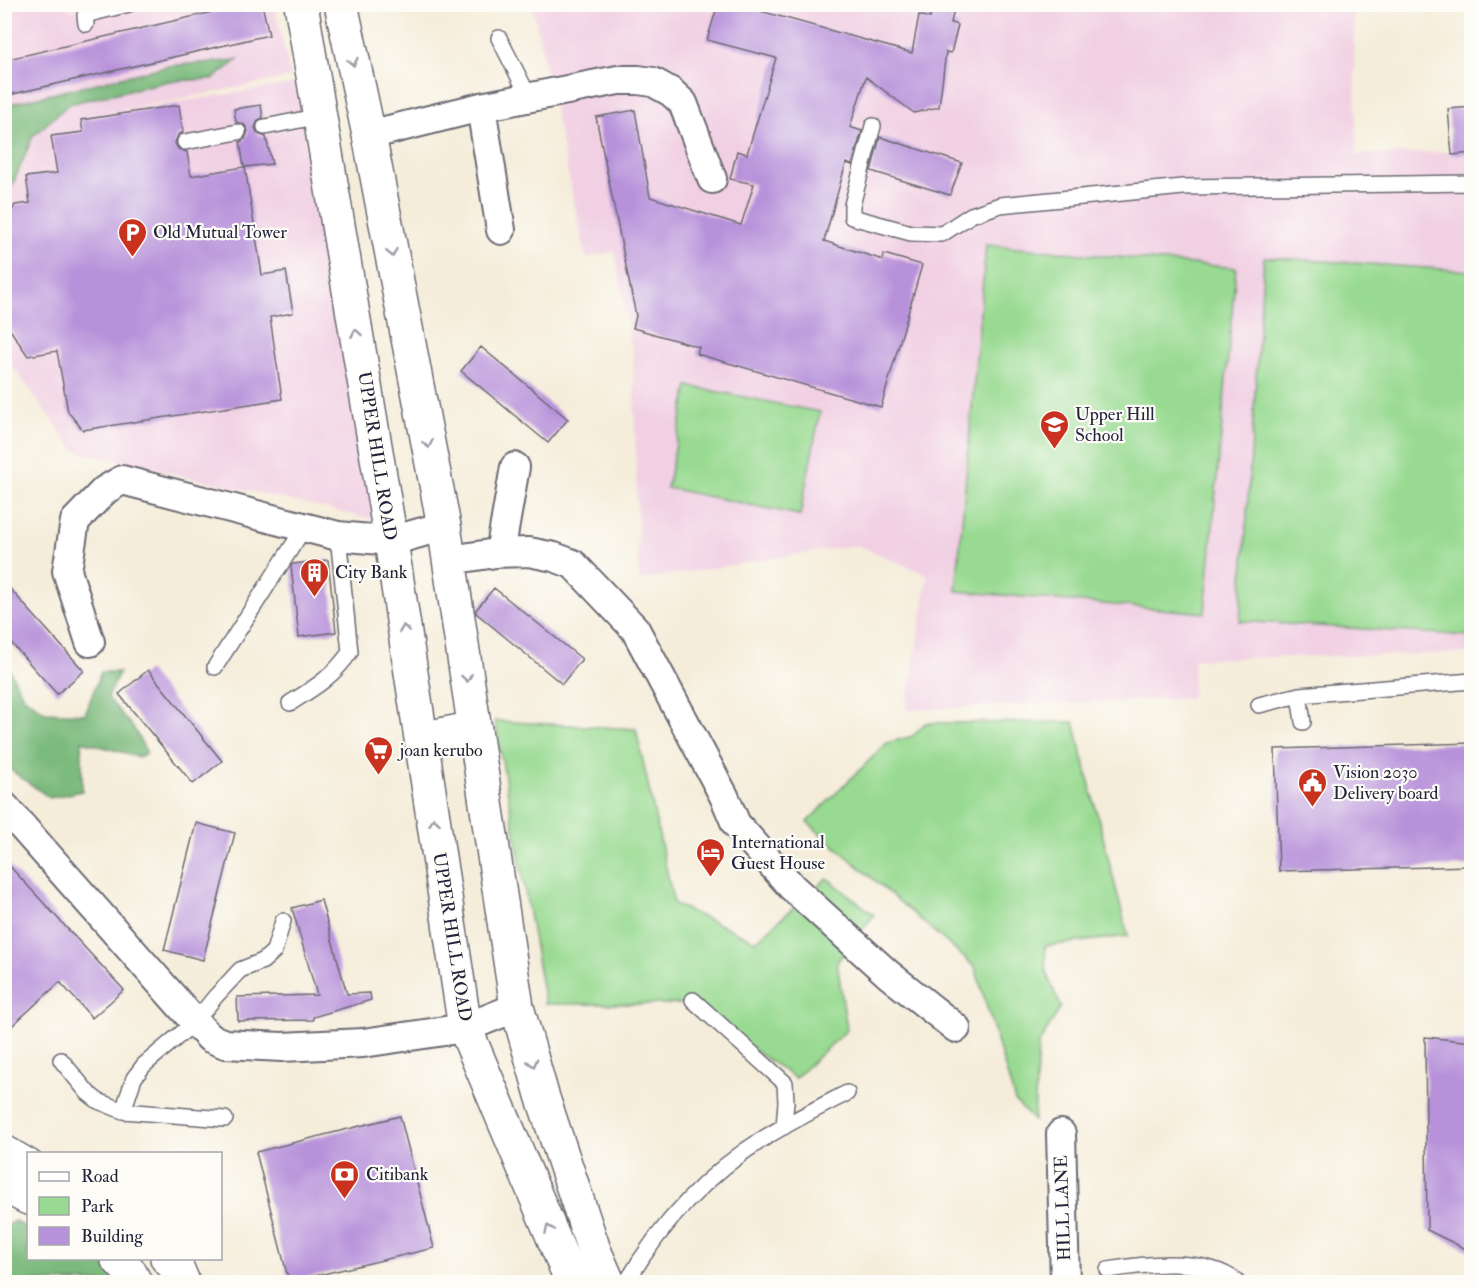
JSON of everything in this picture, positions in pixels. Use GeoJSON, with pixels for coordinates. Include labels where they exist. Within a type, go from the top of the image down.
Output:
{"type":"FeatureCollection","features":[{"type":"Feature","properties":{"kind":"street","name":"UPPER HILL ROAD"},"geometry":{"type":"LineString","coordinates":[[301,4],[391,541],[465,1028],[572,1282]]}},
{"type":"Feature","properties":{"kind":"street"},"geometry":{"type":"LineString","coordinates":[[341,4],[369,135],[450,560],[517,1007],[542,1095],[594,1250],[608,1282]]}},
{"type":"Feature","properties":{"kind":"street"},"geometry":{"type":"LineString","coordinates":[[369,135],[529,97],[618,80],[638,80],[653,82],[671,92],[683,103],[712,179]]}},
{"type":"Feature","properties":{"kind":"street"},"geometry":{"type":"LineString","coordinates":[[481,107],[501,231]]}},
{"type":"Feature","properties":{"kind":"street"},"geometry":{"type":"LineString","coordinates":[[500,553],[515,467]]}},
{"type":"Feature","properties":{"kind":"street"},"geometry":{"type":"LineString","coordinates":[[90,642],[67,571],[75,520],[105,490],[122,480],[338,536],[391,541],[444,526]]}},
{"type":"Feature","properties":{"kind":"street"},"geometry":{"type":"LineString","coordinates":[[450,560],[500,553],[529,552],[573,564],[635,629],[724,796],[736,824],[792,887],[888,974],[956,1028]]}},
{"type":"Feature","properties":{"kind":"street"},"geometry":{"type":"LineString","coordinates":[[421,739],[475,728]]}},
{"type":"Feature","properties":{"kind":"street"},"geometry":{"type":"LineString","coordinates":[[4,806],[195,1022],[210,1038],[225,1044],[282,1047],[363,1043],[465,1028],[517,1007]]}},
{"type":"Feature","properties":{"kind":"street","name":"HILL LANE"},"geometry":{"type":"LineString","coordinates":[[1061,1134],[1065,1282]]}},
{"type":"Feature","properties":{"kind":"street"},"geometry":{"type":"LineString","coordinates":[[4,1152],[27,1165]]}},
{"type":"Feature","properties":{"kind":"street"},"geometry":{"type":"LineString","coordinates":[[4,1185],[27,1197]]}},
{"type":"Feature","properties":{"kind":"street"},"geometry":{"type":"LineString","coordinates":[[119,1260],[135,1282]]}},
{"type":"Feature","properties":{"kind":"street"},"geometry":{"type":"LineString","coordinates":[[169,1260],[177,1269],[183,1282]]}},
{"type":"Feature","properties":{"kind":"lane"},"geometry":{"type":"LineString","coordinates":[[86,24],[85,15],[129,4]]}},
{"type":"Feature","properties":{"kind":"lane"},"geometry":{"type":"LineString","coordinates":[[500,38],[529,97]]}},
{"type":"Feature","properties":{"kind":"lane"},"geometry":{"type":"LineString","coordinates":[[264,127],[320,116]]}},
{"type":"Feature","properties":{"kind":"lane"},"geometry":{"type":"LineString","coordinates":[[873,126],[852,205],[852,217],[911,233],[942,234],[971,215],[1000,205],[1183,187],[1472,183]]}},
{"type":"Feature","properties":{"kind":"lane"},"geometry":{"type":"LineString","coordinates":[[185,142],[238,132]]}},
{"type":"Feature","properties":{"kind":"lane"},"geometry":{"type":"LineString","coordinates":[[215,667],[304,528]]}},
{"type":"Feature","properties":{"kind":"lane"},"geometry":{"type":"LineString","coordinates":[[290,704],[338,669],[350,652],[338,536]]}},
{"type":"Feature","properties":{"kind":"lane"},"geometry":{"type":"LineString","coordinates":[[1259,705],[1299,695],[1472,681]]}},
{"type":"Feature","properties":{"kind":"lane"},"geometry":{"type":"LineString","coordinates":[[1299,695],[1303,722]]}},
{"type":"Feature","properties":{"kind":"lane"},"geometry":{"type":"LineString","coordinates":[[123,1111],[134,1078],[144,1065],[195,1022],[215,996],[240,970],[263,962],[274,951],[282,921]]}},
{"type":"Feature","properties":{"kind":"lane"},"geometry":{"type":"LineString","coordinates":[[693,1000],[784,1083],[786,1101],[784,1127]]}},
{"type":"Feature","properties":{"kind":"lane"},"geometry":{"type":"LineString","coordinates":[[61,1060],[88,1093],[98,1101],[123,1111],[225,1119]]}},
{"type":"Feature","properties":{"kind":"lane"},"geometry":{"type":"LineString","coordinates":[[627,1282],[651,1243],[692,1196],[721,1169],[766,1137],[847,1093]]}},
{"type":"Feature","properties":{"kind":"lane"},"geometry":{"type":"LineString","coordinates":[[1108,1270],[1137,1265],[1181,1264],[1222,1274],[1237,1282]]}},
{"type":"Feature","properties":{"kind":"shaded area"},"geometry":{"type":"Polygon","coordinates":[[[100,4],[274,5],[291,77],[92,116],[298,83],[380,521],[75,451],[5,356],[5,5],[66,5],[70,10],[100,4]]]}},
{"type":"Feature","properties":{"kind":"shaded area","name":"Upper Hill School"},"geometry":{"type":"Polygon","coordinates":[[[532,5],[1353,5],[1357,155],[1471,151],[1471,653],[1194,659],[1192,698],[906,710],[928,575],[857,545],[639,580],[633,355],[615,251],[586,258],[532,5]]]}},
{"type":"Feature","properties":{"kind":"green space"},"geometry":{"type":"Polygon","coordinates":[[[238,60],[213,79],[169,81],[69,104],[33,136],[12,186],[5,195],[5,105],[168,66],[238,60]]]}},
{"type":"Feature","properties":{"kind":"green space"},"geometry":{"type":"Polygon","coordinates":[[[986,245],[1236,268],[1205,613],[956,591],[986,245]]]}},
{"type":"Feature","properties":{"kind":"green space"},"geometry":{"type":"Polygon","coordinates":[[[1264,257],[1471,271],[1471,636],[1240,621],[1264,257]]]}},
{"type":"Feature","properties":{"kind":"green space"},"geometry":{"type":"Polygon","coordinates":[[[688,386],[820,412],[800,515],[667,488],[688,386]]]}},
{"type":"Feature","properties":{"kind":"green space"},"geometry":{"type":"Polygon","coordinates":[[[5,661],[23,696],[45,712],[85,714],[101,672],[119,672],[108,698],[134,729],[147,753],[139,757],[82,741],[82,791],[50,798],[5,766],[5,661]]]}},
{"type":"Feature","properties":{"kind":"green space"},"geometry":{"type":"Polygon","coordinates":[[[495,721],[636,729],[674,904],[756,941],[827,878],[874,915],[837,962],[847,1030],[795,1078],[686,1004],[545,1004],[495,721]]]}},
{"type":"Feature","properties":{"kind":"green space"},"geometry":{"type":"Polygon","coordinates":[[[1074,722],[1128,936],[1045,946],[1046,972],[1061,1007],[1038,1045],[1034,1121],[1015,1101],[975,967],[807,822],[887,743],[913,736],[925,723],[1074,722]]]}},
{"type":"Feature","properties":{"kind":"green space"},"geometry":{"type":"Polygon","coordinates":[[[15,1221],[27,1228],[27,1260],[87,1260],[112,1267],[125,1282],[5,1282],[5,1227],[15,1221]]]}},
{"type":"Feature","properties":{"kind":"building"},"geometry":{"type":"Polygon","coordinates":[[[247,4],[262,4],[269,35],[4,96],[4,60],[247,4]]]}},
{"type":"Feature","properties":{"kind":"building"},"geometry":{"type":"Polygon","coordinates":[[[718,4],[735,4],[912,53],[919,15],[930,18],[934,4],[955,4],[951,23],[958,25],[951,53],[946,52],[939,107],[914,113],[866,77],[850,127],[862,131],[852,165],[846,163],[824,241],[883,260],[884,254],[922,265],[881,407],[697,354],[699,347],[633,328],[636,316],[596,117],[635,110],[650,197],[741,225],[754,184],[730,179],[737,151],[747,154],[776,58],[707,40],[718,4]]]}},
{"type":"Feature","properties":{"kind":"building","name":"Old Mutual Tower"},"geometry":{"type":"Polygon","coordinates":[[[179,105],[183,132],[178,135],[175,143],[178,149],[187,152],[191,176],[244,167],[240,142],[245,139],[248,131],[245,125],[236,122],[234,109],[261,105],[263,118],[258,120],[255,128],[258,134],[266,137],[272,164],[245,167],[262,275],[286,271],[293,313],[270,317],[282,399],[83,430],[68,412],[57,351],[28,356],[4,321],[4,226],[15,205],[30,203],[26,177],[57,173],[51,136],[83,132],[81,120],[179,105]]]}},
{"type":"Feature","properties":{"kind":"building"},"geometry":{"type":"Polygon","coordinates":[[[1472,107],[1472,153],[1452,155],[1448,109],[1472,107]]]}},
{"type":"Feature","properties":{"kind":"building"},"geometry":{"type":"Polygon","coordinates":[[[880,137],[962,163],[950,195],[871,171],[880,137]]]}},
{"type":"Feature","properties":{"kind":"building"},"geometry":{"type":"Polygon","coordinates":[[[481,347],[568,419],[548,443],[461,371],[481,347]]]}},
{"type":"Feature","properties":{"kind":"building","name":"City Bank"},"geometry":{"type":"Polygon","coordinates":[[[328,560],[336,632],[299,637],[291,566],[328,560]]]}},
{"type":"Feature","properties":{"kind":"building"},"geometry":{"type":"Polygon","coordinates":[[[4,582],[84,671],[57,694],[4,635],[4,582]]]}},
{"type":"Feature","properties":{"kind":"building"},"geometry":{"type":"Polygon","coordinates":[[[494,588],[582,659],[562,684],[476,613],[494,588]]]}},
{"type":"Feature","properties":{"kind":"building"},"geometry":{"type":"Polygon","coordinates":[[[148,670],[222,761],[193,784],[119,694],[148,670]]]}},
{"type":"Feature","properties":{"kind":"building"},"geometry":{"type":"Polygon","coordinates":[[[1472,743],[1472,866],[1279,871],[1275,749],[1472,743]]]}},
{"type":"Feature","properties":{"kind":"building"},"geometry":{"type":"Polygon","coordinates":[[[196,823],[235,833],[203,960],[164,950],[196,823]]]}},
{"type":"Feature","properties":{"kind":"building"},"geometry":{"type":"Polygon","coordinates":[[[4,860],[124,990],[92,1018],[60,982],[4,1033],[4,860]]]}},
{"type":"Feature","properties":{"kind":"building"},"geometry":{"type":"Polygon","coordinates":[[[321,900],[347,994],[370,993],[371,1000],[313,1017],[313,1020],[238,1021],[237,997],[317,995],[292,908],[321,900]]]}},
{"type":"Feature","properties":{"kind":"building"},"geometry":{"type":"Polygon","coordinates":[[[1425,1037],[1472,1042],[1472,1252],[1427,1230],[1425,1037]]]}},
{"type":"Feature","properties":{"kind":"building","name":"Citibank"},"geometry":{"type":"Polygon","coordinates":[[[400,1116],[434,1248],[289,1282],[256,1152],[400,1116]]]}},
{"type":"Feature","properties":{"kind":"place","name":"Old Mutual Tower"},"geometry":{"type":"Point","coordinates":[132,258]}},
{"type":"Feature","properties":{"kind":"place","name":"Upper Hill School"},"geometry":{"type":"Point","coordinates":[1054,450]}},
{"type":"Feature","properties":{"kind":"place","name":"City Bank"},"geometry":{"type":"Point","coordinates":[314,598]}},
{"type":"Feature","properties":{"kind":"place","name":"joan kerubo"},"geometry":{"type":"Point","coordinates":[379,776]}},
{"type":"Feature","properties":{"kind":"place","name":"Vision 2030 Delivery board"},"geometry":{"type":"Point","coordinates":[1312,808]}},
{"type":"Feature","properties":{"kind":"place","name":"International Guest House"},"geometry":{"type":"Point","coordinates":[710,878]}},
{"type":"Feature","properties":{"kind":"place","name":"Citibank"},"geometry":{"type":"Point","coordinates":[345,1200]}}]}
